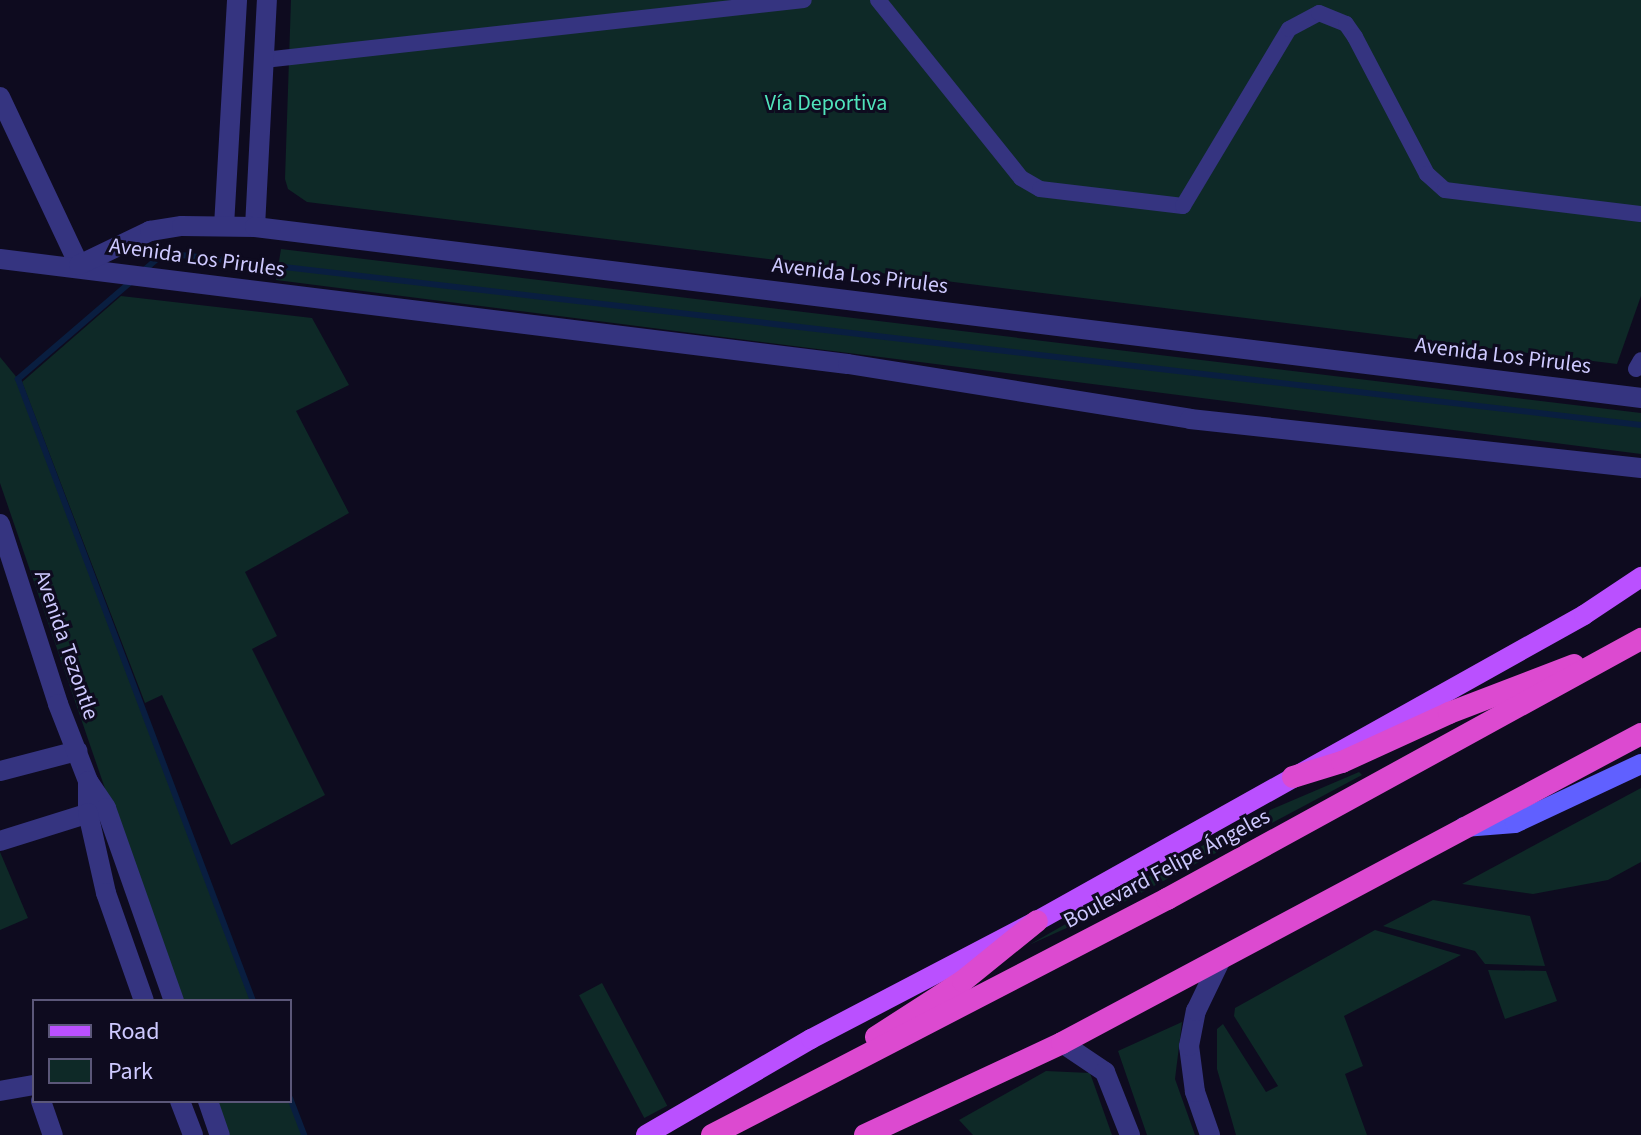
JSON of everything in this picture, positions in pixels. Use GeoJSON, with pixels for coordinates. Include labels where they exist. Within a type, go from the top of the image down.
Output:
{"type":"FeatureCollection","features":[{"type":"Feature","properties":{"kind":"highway","name":"Boulevard Felipe Ángeles"},"geometry":{"type":"LineString","coordinates":[[712,1135],[1167,899],[1535,700],[1641,639]]}},
{"type":"Feature","properties":{"kind":"highway"},"geometry":{"type":"LineString","coordinates":[[1293,777],[1342,762],[1554,672],[1616,651]]}},
{"type":"Feature","properties":{"kind":"highway"},"geometry":{"type":"LineString","coordinates":[[865,1135],[1062,1043],[1534,786],[1641,734]]}},
{"type":"Feature","properties":{"kind":"highway"},"geometry":{"type":"LineString","coordinates":[[838,1068],[890,1026],[963,981],[1037,921]]}},
{"type":"Feature","properties":{"kind":"main road","name":"Boulevard Felipe Ángeles"},"geometry":{"type":"LineString","coordinates":[[646,1135],[811,1039],[1037,921],[1584,615],[1641,577]]}},
{"type":"Feature","properties":{"kind":"main road"},"geometry":{"type":"LineString","coordinates":[[1460,827],[1515,823],[1641,764]]}},
{"type":"Feature","properties":{"kind":"street"},"geometry":{"type":"LineString","coordinates":[[224,226],[237,0]]}},
{"type":"Feature","properties":{"kind":"street"},"geometry":{"type":"LineString","coordinates":[[255,227],[267,0]]}},
{"type":"Feature","properties":{"kind":"street"},"geometry":{"type":"LineString","coordinates":[[264,60],[738,4],[804,0]]}},
{"type":"Feature","properties":{"kind":"street"},"geometry":{"type":"LineString","coordinates":[[879,0],[1021,178],[1061,194],[1183,206],[1289,29],[1320,6],[1346,24],[1355,37],[1427,174],[1445,190],[1641,214]]}},
{"type":"Feature","properties":{"kind":"street"},"geometry":{"type":"LineString","coordinates":[[0,97],[79,265]]}},
{"type":"Feature","properties":{"kind":"street","name":"Avenida Los Pirules"},"geometry":{"type":"LineString","coordinates":[[79,265],[150,231],[255,227],[1641,398]]}},
{"type":"Feature","properties":{"kind":"street","name":"Avenida Los Pirules"},"geometry":{"type":"LineString","coordinates":[[0,259],[79,265],[298,297],[848,364],[1190,419],[1641,468]]}},
{"type":"Feature","properties":{"kind":"street","name":"Avenida Tezontle"},"geometry":{"type":"LineString","coordinates":[[0,524],[97,810],[173,999]]}},
{"type":"Feature","properties":{"kind":"street"},"geometry":{"type":"LineString","coordinates":[[0,771],[77,751]]}},
{"type":"Feature","properties":{"kind":"street"},"geometry":{"type":"LineString","coordinates":[[0,841],[97,810]]}},
{"type":"Feature","properties":{"kind":"street","name":"Avenida Tezontle"},"geometry":{"type":"LineString","coordinates":[[97,810],[106,893],[143,999]]}},
{"type":"Feature","properties":{"kind":"street"},"geometry":{"type":"LineString","coordinates":[[1210,1135],[1195,1092],[1189,1046],[1196,1011],[1221,959]]}},
{"type":"Feature","properties":{"kind":"street"},"geometry":{"type":"LineString","coordinates":[[1062,1043],[1105,1072],[1130,1135]]}},
{"type":"Feature","properties":{"kind":"street"},"geometry":{"type":"LineString","coordinates":[[0,1091],[32,1085]]}},
{"type":"Feature","properties":{"kind":"street"},"geometry":{"type":"LineString","coordinates":[[42,1103],[53,1135]]}},
{"type":"Feature","properties":{"kind":"street"},"geometry":{"type":"LineString","coordinates":[[181,1103],[193,1135]]}},
{"type":"Feature","properties":{"kind":"street"},"geometry":{"type":"LineString","coordinates":[[209,1103],[220,1135]]}},
{"type":"Feature","properties":{"kind":"green space","name":"Vía Deportiva"},"geometry":{"type":"Polygon","coordinates":[[[291,0],[1641,0],[1641,296],[1617,364],[307,202],[288,189],[285,179],[291,0]]]}},
{"type":"Feature","properties":{"kind":"green space"},"geometry":{"type":"Polygon","coordinates":[[[281,249],[1641,413],[1641,454],[276,280],[281,249]]]}},
{"type":"Feature","properties":{"kind":"green space"},"geometry":{"type":"Polygon","coordinates":[[[121,296],[312,318],[349,385],[296,411],[349,513],[245,572],[277,636],[252,649],[325,795],[231,845],[162,695],[145,703],[22,382],[121,296]]]}},
{"type":"Feature","properties":{"kind":"green space"},"geometry":{"type":"Polygon","coordinates":[[[0,357],[18,379],[253,999],[177,999],[0,483],[0,357]]]}},
{"type":"Feature","properties":{"kind":"green space"},"geometry":{"type":"Polygon","coordinates":[[[1359,772],[1362,775],[1124,902],[1029,945],[1249,819],[1359,772]]]}},
{"type":"Feature","properties":{"kind":"green space"},"geometry":{"type":"Polygon","coordinates":[[[1641,788],[1641,862],[1608,880],[1533,894],[1462,884],[1641,788]]]}},
{"type":"Feature","properties":{"kind":"green space"},"geometry":{"type":"Polygon","coordinates":[[[0,852],[28,918],[0,930],[0,852]]]}},
{"type":"Feature","properties":{"kind":"green space"},"geometry":{"type":"Polygon","coordinates":[[[1433,900],[1530,916],[1545,966],[1485,964],[1475,951],[1383,926],[1433,900]]]}},
{"type":"Feature","properties":{"kind":"green space"},"geometry":{"type":"Polygon","coordinates":[[[1375,930],[1461,955],[1344,1016],[1363,1066],[1345,1074],[1367,1135],[1236,1135],[1217,1069],[1217,1029],[1223,1024],[1266,1092],[1278,1086],[1234,1016],[1235,1008],[1375,930]]]}},
{"type":"Feature","properties":{"kind":"green space"},"geometry":{"type":"Polygon","coordinates":[[[1488,970],[1546,971],[1557,1001],[1505,1019],[1488,970]]]}},
{"type":"Feature","properties":{"kind":"green space"},"geometry":{"type":"Polygon","coordinates":[[[602,983],[667,1106],[644,1118],[579,995],[602,983]]]}},
{"type":"Feature","properties":{"kind":"green space"},"geometry":{"type":"Polygon","coordinates":[[[1182,1022],[1175,1079],[1195,1135],[1147,1135],[1118,1051],[1182,1022]]]}},
{"type":"Feature","properties":{"kind":"green space"},"geometry":{"type":"Polygon","coordinates":[[[1046,1071],[1090,1073],[1112,1135],[973,1135],[959,1120],[1046,1071]]]}},
{"type":"Feature","properties":{"kind":"green space"},"geometry":{"type":"Polygon","coordinates":[[[292,1102],[304,1135],[224,1135],[213,1103],[292,1102]]]}},
{"type":"Feature","properties":{"kind":"waterway"},"geometry":{"type":"LineString","coordinates":[[142,272],[164,253],[1641,425]]}},
{"type":"Feature","properties":{"kind":"waterway"},"geometry":{"type":"LineString","coordinates":[[133,280],[18,379],[252,999]]}},
{"type":"Feature","properties":{"kind":"waterway"},"geometry":{"type":"LineString","coordinates":[[292,1103],[304,1135]]}}]}
